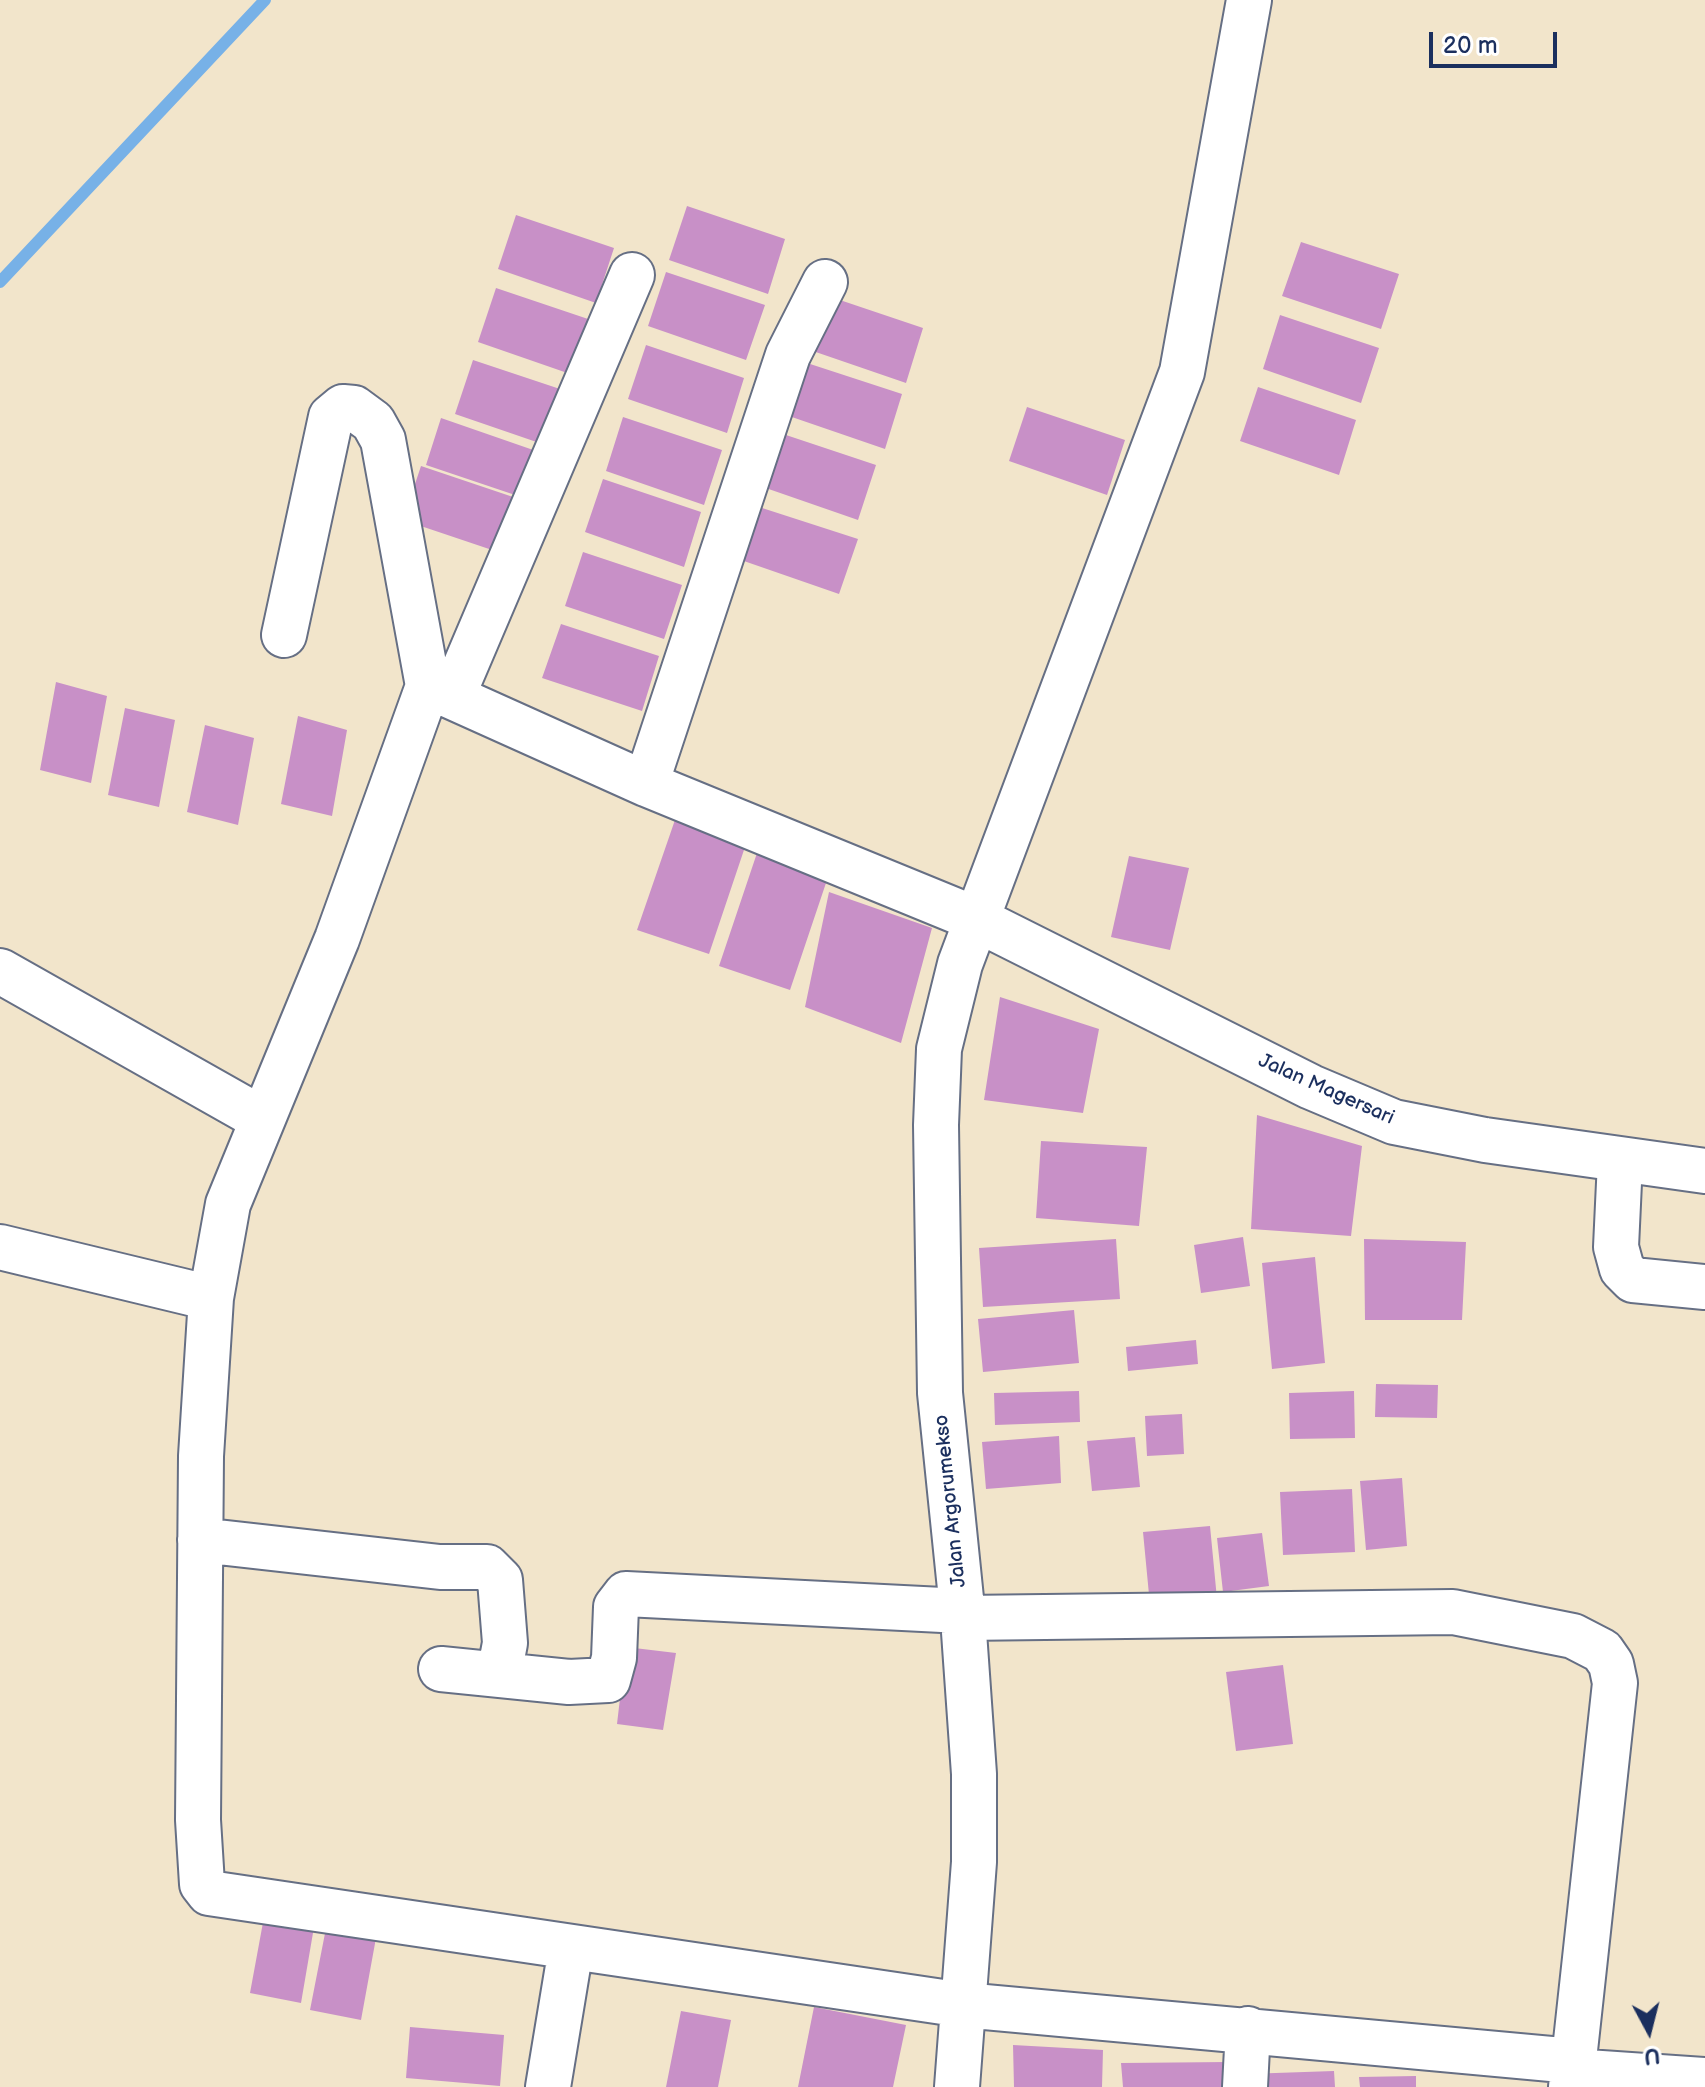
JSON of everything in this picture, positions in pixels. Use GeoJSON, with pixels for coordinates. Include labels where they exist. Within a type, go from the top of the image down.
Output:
{"type":"FeatureCollection","features":[{"type":"Feature","properties":{"kind":"street","name":"Jalan Argorumekso"},"geometry":{"type":"LineString","coordinates":[[957,2087],[974,1862],[974,1774],[963,1615],[940,1393],[936,1125],[939,1049],[949,1001],[976,919],[1182,372],[1249,0]]}},
{"type":"Feature","properties":{"kind":"street"},"geometry":{"type":"LineString","coordinates":[[632,275],[441,691],[228,1204],[211,1298],[201,1456],[198,1820],[202,1884],[209,1893],[963,2005],[1248,2029],[1572,2073],[1705,2080]]}},
{"type":"Feature","properties":{"kind":"street"},"geometry":{"type":"LineString","coordinates":[[646,784],[788,355],[825,282]]}},
{"type":"Feature","properties":{"kind":"street"},"geometry":{"type":"LineString","coordinates":[[284,635],[331,417],[343,407],[354,408],[373,422],[383,440],[441,691]]}},
{"type":"Feature","properties":{"kind":"street","name":"Jalan Magersari"},"geometry":{"type":"LineString","coordinates":[[441,691],[646,784],[976,919],[1282,1073],[1394,1122],[1620,1161],[1705,1170]]}},
{"type":"Feature","properties":{"kind":"street"},"geometry":{"type":"LineString","coordinates":[[0,971],[262,1119]]}},
{"type":"Feature","properties":{"kind":"street"},"geometry":{"type":"LineString","coordinates":[[1620,1161],[1616,1247],[1622,1269],[1633,1280],[1705,1287]]}},
{"type":"Feature","properties":{"kind":"street"},"geometry":{"type":"LineString","coordinates":[[0,1247],[211,1298]]}},
{"type":"Feature","properties":{"kind":"street"},"geometry":{"type":"LineString","coordinates":[[200,1540],[440,1567],[487,1567],[500,1580],[505,1643],[499,1675]]}},
{"type":"Feature","properties":{"kind":"street"},"geometry":{"type":"LineString","coordinates":[[441,1669],[569,1682],[608,1680],[614,1658],[616,1607],[626,1594],[963,1615],[1453,1612],[1573,1636],[1602,1651],[1611,1664],[1615,1683],[1572,2073]]}},
{"type":"Feature","properties":{"kind":"street"},"geometry":{"type":"LineString","coordinates":[[548,2087],[571,1948]]}},
{"type":"Feature","properties":{"kind":"street"},"geometry":{"type":"LineString","coordinates":[[1245,2087],[1248,2029]]}},
{"type":"Feature","properties":{"kind":"building"},"geometry":{"type":"Polygon","coordinates":[[[687,206],[785,239],[768,294],[669,260],[687,206]]]}},
{"type":"Feature","properties":{"kind":"building"},"geometry":{"type":"Polygon","coordinates":[[[516,215],[614,248],[596,303],[498,269],[516,215]]]}},
{"type":"Feature","properties":{"kind":"building"},"geometry":{"type":"Polygon","coordinates":[[[1301,242],[1399,274],[1381,329],[1282,296],[1301,242]]]}},
{"type":"Feature","properties":{"kind":"building"},"geometry":{"type":"Polygon","coordinates":[[[666,272],[765,305],[746,360],[648,326],[666,272]]]}},
{"type":"Feature","properties":{"kind":"building"},"geometry":{"type":"Polygon","coordinates":[[[496,288],[594,321],[576,376],[478,342],[496,288]]]}},
{"type":"Feature","properties":{"kind":"building"},"geometry":{"type":"Polygon","coordinates":[[[825,295],[923,328],[906,383],[807,349],[825,295]]]}},
{"type":"Feature","properties":{"kind":"building"},"geometry":{"type":"Polygon","coordinates":[[[1280,315],[1379,348],[1361,403],[1263,369],[1280,315]]]}},
{"type":"Feature","properties":{"kind":"building"},"geometry":{"type":"Polygon","coordinates":[[[646,345],[744,378],[727,433],[628,399],[646,345]]]}},
{"type":"Feature","properties":{"kind":"building"},"geometry":{"type":"Polygon","coordinates":[[[473,360],[572,393],[554,448],[455,414],[473,360]]]}},
{"type":"Feature","properties":{"kind":"building"},"geometry":{"type":"Polygon","coordinates":[[[804,362],[902,394],[885,449],[786,415],[804,362]]]}},
{"type":"Feature","properties":{"kind":"building"},"geometry":{"type":"Polygon","coordinates":[[[1258,387],[1356,420],[1339,475],[1240,441],[1258,387]]]}},
{"type":"Feature","properties":{"kind":"building"},"geometry":{"type":"Polygon","coordinates":[[[1027,407],[1125,440],[1107,495],[1009,461],[1027,407]]]}},
{"type":"Feature","properties":{"kind":"building"},"geometry":{"type":"Polygon","coordinates":[[[623,417],[722,450],[704,505],[606,471],[623,417]]]}},
{"type":"Feature","properties":{"kind":"building"},"geometry":{"type":"Polygon","coordinates":[[[441,418],[539,452],[524,498],[426,465],[441,418]]]}},
{"type":"Feature","properties":{"kind":"building"},"geometry":{"type":"Polygon","coordinates":[[[777,432],[876,465],[858,520],[760,486],[777,432]]]}},
{"type":"Feature","properties":{"kind":"building"},"geometry":{"type":"Polygon","coordinates":[[[421,466],[519,499],[501,553],[403,520],[421,466]]]}},
{"type":"Feature","properties":{"kind":"building"},"geometry":{"type":"Polygon","coordinates":[[[603,479],[701,512],[684,567],[585,532],[603,479]]]}},
{"type":"Feature","properties":{"kind":"building"},"geometry":{"type":"Polygon","coordinates":[[[759,507],[858,539],[839,594],[741,560],[759,507]]]}},
{"type":"Feature","properties":{"kind":"building"},"geometry":{"type":"Polygon","coordinates":[[[583,552],[682,585],[664,639],[565,606],[583,552]]]}},
{"type":"Feature","properties":{"kind":"building"},"geometry":{"type":"Polygon","coordinates":[[[561,624],[659,656],[642,711],[542,678],[561,624]]]}},
{"type":"Feature","properties":{"kind":"building"},"geometry":{"type":"Polygon","coordinates":[[[56,682],[107,696],[91,783],[40,770],[56,682]]]}},
{"type":"Feature","properties":{"kind":"building"},"geometry":{"type":"Polygon","coordinates":[[[125,708],[175,720],[159,807],[108,795],[125,708]]]}},
{"type":"Feature","properties":{"kind":"building"},"geometry":{"type":"Polygon","coordinates":[[[298,716],[347,730],[332,816],[281,804],[298,716]]]}},
{"type":"Feature","properties":{"kind":"building"},"geometry":{"type":"Polygon","coordinates":[[[205,725],[254,738],[238,825],[187,812],[205,725]]]}},
{"type":"Feature","properties":{"kind":"building"},"geometry":{"type":"Polygon","coordinates":[[[676,817],[747,841],[709,954],[637,930],[676,817]]]}},
{"type":"Feature","properties":{"kind":"building"},"geometry":{"type":"Polygon","coordinates":[[[757,853],[828,877],[790,990],[719,966],[757,853]]]}},
{"type":"Feature","properties":{"kind":"building"},"geometry":{"type":"Polygon","coordinates":[[[1129,856],[1189,868],[1170,950],[1111,937],[1129,856]]]}},
{"type":"Feature","properties":{"kind":"building"},"geometry":{"type":"Polygon","coordinates":[[[829,892],[932,928],[901,1043],[805,1007],[829,892]]]}},
{"type":"Feature","properties":{"kind":"building"},"geometry":{"type":"Polygon","coordinates":[[[1000,997],[1099,1029],[1083,1113],[984,1100],[1000,997]]]}},
{"type":"Feature","properties":{"kind":"building"},"geometry":{"type":"Polygon","coordinates":[[[1257,1115],[1362,1146],[1351,1236],[1251,1229],[1257,1115]]]}},
{"type":"Feature","properties":{"kind":"building"},"geometry":{"type":"Polygon","coordinates":[[[1041,1141],[1147,1147],[1139,1226],[1036,1218],[1041,1141]]]}},
{"type":"Feature","properties":{"kind":"building"},"geometry":{"type":"Polygon","coordinates":[[[1243,1237],[1250,1286],[1201,1293],[1194,1245],[1243,1237]]]}},
{"type":"Feature","properties":{"kind":"building"},"geometry":{"type":"Polygon","coordinates":[[[1116,1239],[1120,1299],[983,1307],[979,1248],[1116,1239]]]}},
{"type":"Feature","properties":{"kind":"building"},"geometry":{"type":"Polygon","coordinates":[[[1364,1239],[1466,1242],[1462,1320],[1365,1320],[1364,1239]]]}},
{"type":"Feature","properties":{"kind":"building"},"geometry":{"type":"Polygon","coordinates":[[[1315,1257],[1325,1363],[1272,1369],[1262,1263],[1315,1257]]]}},
{"type":"Feature","properties":{"kind":"building"},"geometry":{"type":"Polygon","coordinates":[[[1074,1310],[1079,1363],[983,1372],[978,1319],[1074,1310]]]}},
{"type":"Feature","properties":{"kind":"building"},"geometry":{"type":"Polygon","coordinates":[[[1196,1340],[1198,1364],[1128,1371],[1126,1347],[1196,1340]]]}},
{"type":"Feature","properties":{"kind":"building"},"geometry":{"type":"Polygon","coordinates":[[[1376,1384],[1438,1385],[1437,1418],[1375,1417],[1376,1384]]]}},
{"type":"Feature","properties":{"kind":"building"},"geometry":{"type":"Polygon","coordinates":[[[1079,1391],[1080,1422],[995,1425],[994,1393],[1079,1391]]]}},
{"type":"Feature","properties":{"kind":"building"},"geometry":{"type":"Polygon","coordinates":[[[1354,1391],[1355,1438],[1290,1439],[1289,1393],[1354,1391]]]}},
{"type":"Feature","properties":{"kind":"building"},"geometry":{"type":"Polygon","coordinates":[[[1182,1414],[1184,1454],[1147,1456],[1145,1416],[1182,1414]]]}},
{"type":"Feature","properties":{"kind":"building"},"geometry":{"type":"Polygon","coordinates":[[[1059,1436],[1061,1483],[986,1489],[982,1442],[1059,1436]]]}},
{"type":"Feature","properties":{"kind":"building"},"geometry":{"type":"Polygon","coordinates":[[[1135,1437],[1140,1487],[1092,1491],[1087,1441],[1135,1437]]]}},
{"type":"Feature","properties":{"kind":"building"},"geometry":{"type":"Polygon","coordinates":[[[1402,1478],[1407,1546],[1366,1550],[1360,1481],[1402,1478]]]}},
{"type":"Feature","properties":{"kind":"building"},"geometry":{"type":"Polygon","coordinates":[[[1352,1489],[1355,1552],[1283,1555],[1280,1492],[1352,1489]]]}},
{"type":"Feature","properties":{"kind":"building"},"geometry":{"type":"Polygon","coordinates":[[[1210,1526],[1217,1599],[1150,1605],[1143,1532],[1210,1526]]]}},
{"type":"Feature","properties":{"kind":"building"},"geometry":{"type":"Polygon","coordinates":[[[1262,1533],[1269,1586],[1223,1592],[1217,1538],[1262,1533]]]}},
{"type":"Feature","properties":{"kind":"building"},"geometry":{"type":"Polygon","coordinates":[[[626,1647],[676,1653],[663,1730],[617,1724],[626,1647]]]}},
{"type":"Feature","properties":{"kind":"building"},"geometry":{"type":"Polygon","coordinates":[[[1283,1665],[1293,1744],[1236,1751],[1226,1672],[1283,1665]]]}},
{"type":"Feature","properties":{"kind":"building"},"geometry":{"type":"Polygon","coordinates":[[[264,1917],[314,1927],[301,2003],[250,1993],[264,1917]]]}},
{"type":"Feature","properties":{"kind":"building"},"geometry":{"type":"Polygon","coordinates":[[[328,1918],[378,1927],[361,2020],[310,2010],[328,1918]]]}},
{"type":"Feature","properties":{"kind":"building"},"geometry":{"type":"Polygon","coordinates":[[[814,2007],[906,2025],[893,2087],[798,2087],[814,2007]]]}},
{"type":"Feature","properties":{"kind":"building"},"geometry":{"type":"Polygon","coordinates":[[[681,2011],[731,2020],[718,2087],[666,2087],[681,2011]]]}},
{"type":"Feature","properties":{"kind":"building"},"geometry":{"type":"Polygon","coordinates":[[[410,2027],[504,2035],[500,2086],[406,2078],[410,2027]]]}},
{"type":"Feature","properties":{"kind":"building"},"geometry":{"type":"Polygon","coordinates":[[[1013,2045],[1103,2050],[1102,2087],[1014,2087],[1013,2045]]]}},
{"type":"Feature","properties":{"kind":"building"},"geometry":{"type":"Polygon","coordinates":[[[1228,2062],[1229,2087],[1123,2087],[1121,2063],[1228,2062]]]}},
{"type":"Feature","properties":{"kind":"building"},"geometry":{"type":"Polygon","coordinates":[[[1334,2071],[1335,2087],[1246,2087],[1246,2074],[1334,2071]]]}},
{"type":"Feature","properties":{"kind":"building"},"geometry":{"type":"Polygon","coordinates":[[[1416,2076],[1416,2087],[1360,2087],[1359,2077],[1416,2076]]]}},
{"type":"Feature","properties":{"kind":"waterway"},"geometry":{"type":"LineString","coordinates":[[0,282],[265,0]]}}]}
